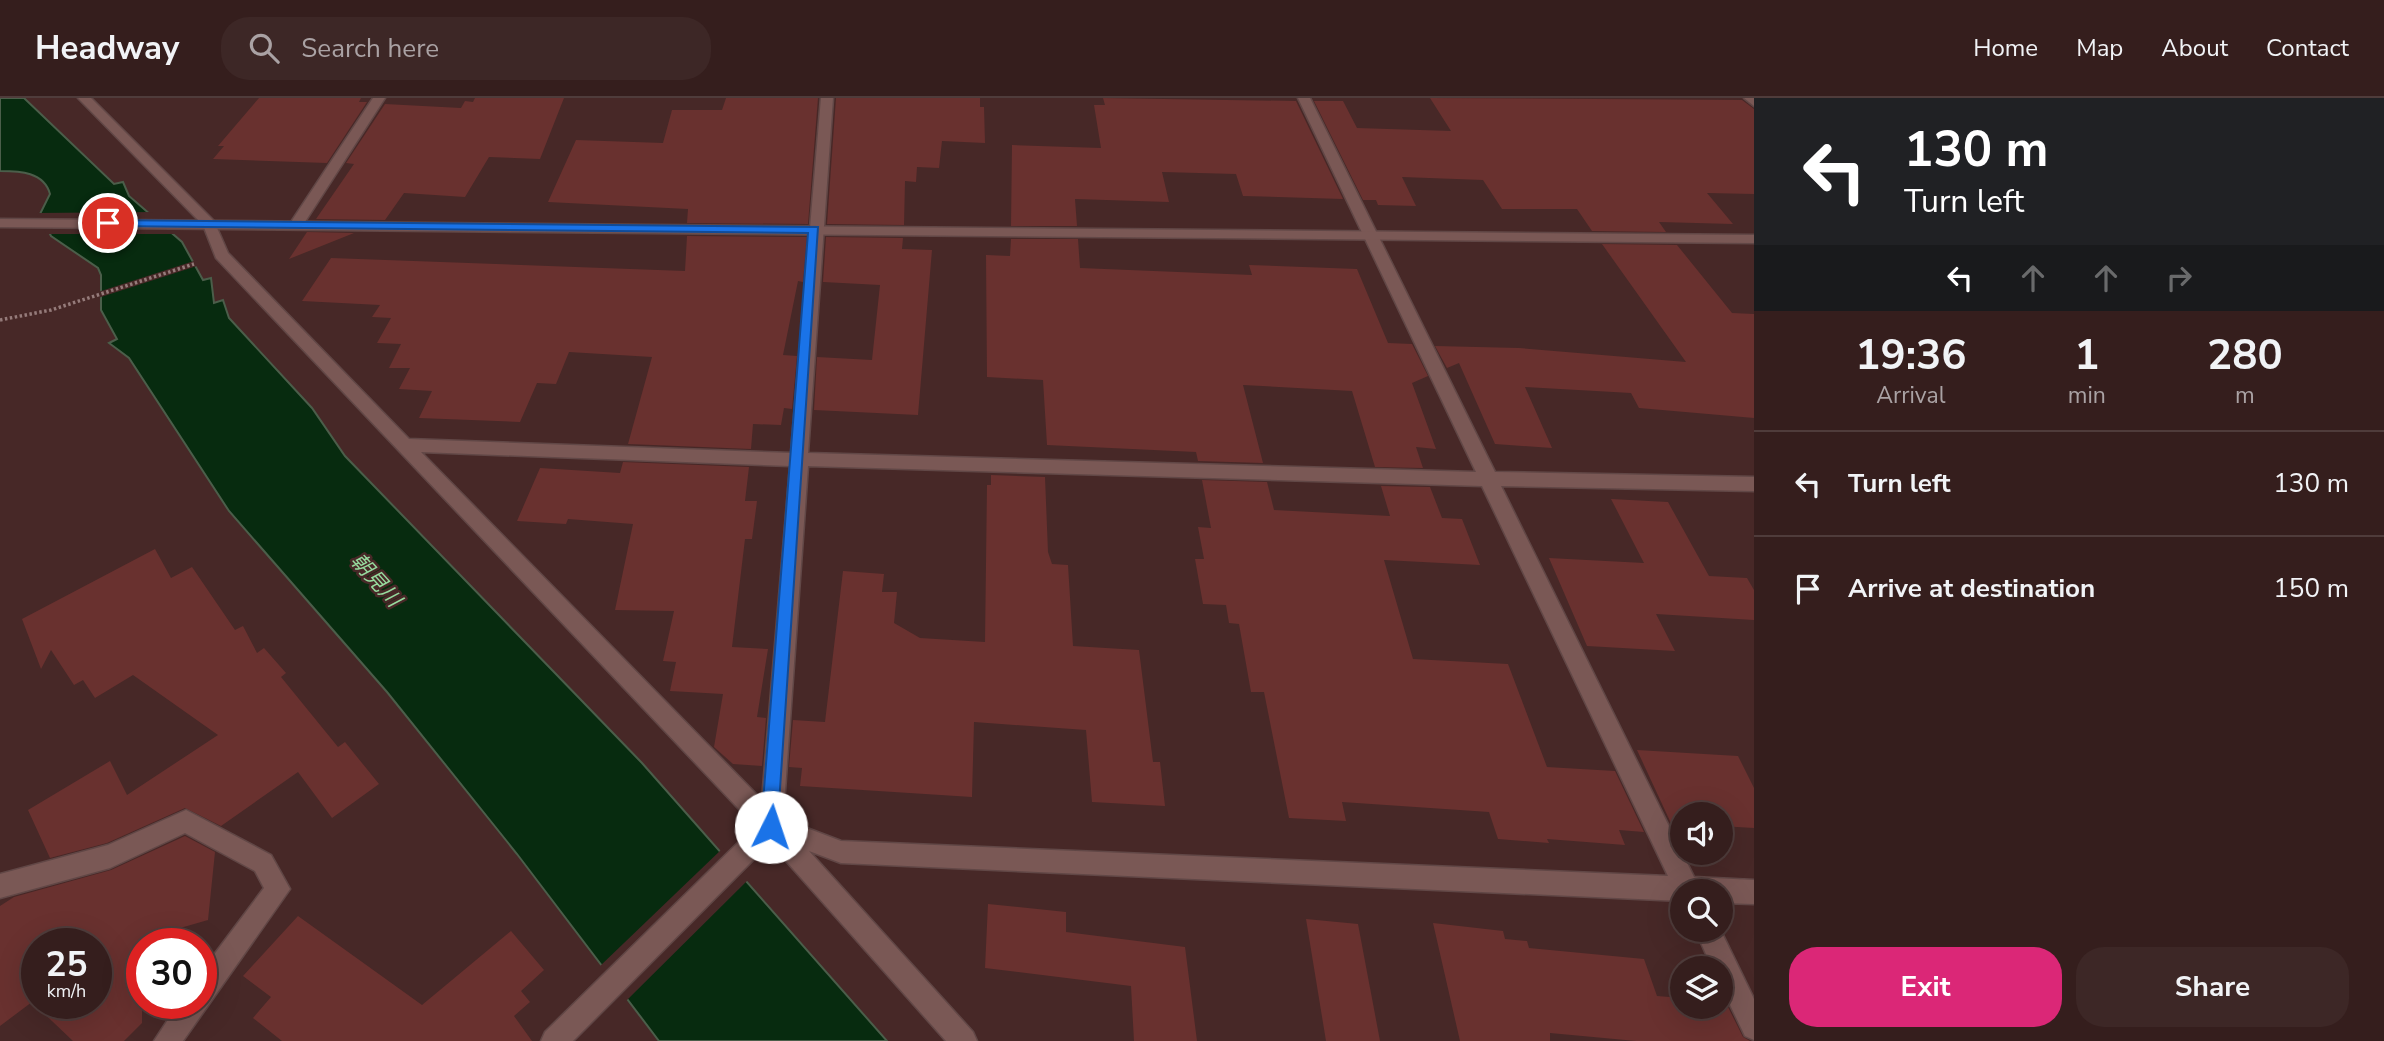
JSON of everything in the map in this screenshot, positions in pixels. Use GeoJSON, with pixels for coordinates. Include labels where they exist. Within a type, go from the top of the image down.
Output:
{"type":"FeatureCollection","features":[{"type":"Feature","properties":{"kind":"street"},"geometry":{"type":"LineString","coordinates":[[84,98],[209,224],[221,255],[771,827],[964,1041]]}},
{"type":"Feature","properties":{"kind":"street"},"geometry":{"type":"LineString","coordinates":[[296,225],[379,98]]}},
{"type":"Feature","properties":{"kind":"street"},"geometry":{"type":"LineString","coordinates":[[554,1041],[771,827],[814,230],[827,98]]}},
{"type":"Feature","properties":{"kind":"street"},"geometry":{"type":"LineString","coordinates":[[1304,98],[1682,879]]}},
{"type":"Feature","properties":{"kind":"street"},"geometry":{"type":"LineString","coordinates":[[1750,98],[1754,102]]}},
{"type":"Feature","properties":{"kind":"street"},"geometry":{"type":"LineString","coordinates":[[3,223],[1754,239]]}},
{"type":"Feature","properties":{"kind":"street"},"geometry":{"type":"LineString","coordinates":[[406,445],[797,461],[1489,480],[1754,484]]}},
{"type":"Feature","properties":{"kind":"street"},"geometry":{"type":"LineString","coordinates":[[0,886],[110,856],[186,821],[263,863],[278,889],[217,972]]}},
{"type":"Feature","properties":{"kind":"street"},"geometry":{"type":"LineString","coordinates":[[771,827],[841,852],[1670,889]]}},
{"type":"Feature","properties":{"kind":"street"},"geometry":{"type":"LineString","coordinates":[[1733,891],[1754,892]]}},
{"type":"Feature","properties":{"kind":"street"},"geometry":{"type":"LineString","coordinates":[[1712,942],[1754,1027]]}},
{"type":"Feature","properties":{"kind":"street"},"geometry":{"type":"LineString","coordinates":[[167,1041],[183,1019]]}},
{"type":"Feature","properties":{"kind":"path"},"geometry":{"type":"LineString","coordinates":[[0,320],[74,303],[199,263]]}},
{"type":"Feature","properties":{"kind":"water","name":"朝見川"},"geometry":{"type":"Polygon","coordinates":[[[0,98],[24,98],[114,184],[123,182],[129,196],[182,242],[203,280],[211,278],[214,303],[223,300],[229,318],[312,408],[345,456],[642,763],[887,1041],[659,1041],[517,854],[387,692],[229,511],[129,358],[109,343],[117,339],[101,310],[101,275],[98,268],[51,236],[40,214],[50,194],[47,187],[30,174],[0,171],[0,98]]]}},
{"type":"Feature","properties":{"kind":"pier"},"geometry":{"type":"Polygon","coordinates":[[[153,212],[178,234],[46,234],[36,213],[153,212]]]}},
{"type":"Feature","properties":{"kind":"pier"},"geometry":{"type":"Polygon","coordinates":[[[197,260],[200,265],[98,298],[98,292],[197,260]]]}},
{"type":"Feature","properties":{"kind":"pier"},"geometry":{"type":"Polygon","coordinates":[[[723,848],[750,878],[625,1002],[599,967],[723,848]]]}},
{"type":"Feature","properties":{"kind":"building"},"geometry":{"type":"Polygon","coordinates":[[[259,98],[361,98],[359,102],[367,102],[327,163],[213,159],[224,146],[218,146],[259,98]]]}},
{"type":"Feature","properties":{"kind":"building"},"geometry":{"type":"Polygon","coordinates":[[[475,98],[564,98],[540,159],[489,157],[465,197],[404,193],[385,220],[316,219],[354,164],[346,163],[385,104],[461,108],[465,101],[473,102],[475,98]]]}},
{"type":"Feature","properties":{"kind":"building"},"geometry":{"type":"Polygon","coordinates":[[[726,98],[818,98],[808,224],[687,223],[688,209],[548,202],[576,140],[663,143],[672,110],[722,110],[726,98]]]}},
{"type":"Feature","properties":{"kind":"building"},"geometry":{"type":"Polygon","coordinates":[[[836,98],[980,98],[980,107],[984,107],[985,143],[942,141],[939,168],[917,167],[916,182],[905,181],[904,225],[827,224],[836,98]]]}},
{"type":"Feature","properties":{"kind":"building"},"geometry":{"type":"Polygon","coordinates":[[[1103,98],[1296,101],[1343,199],[1243,196],[1236,174],[1162,172],[1169,202],[1075,199],[1077,226],[1011,226],[1012,145],[1101,148],[1094,105],[1105,105],[1103,98]]]}},
{"type":"Feature","properties":{"kind":"building"},"geometry":{"type":"Polygon","coordinates":[[[1430,98],[1742,100],[1754,109],[1754,194],[1707,193],[1733,224],[1659,222],[1666,232],[1592,231],[1577,209],[1502,209],[1483,180],[1402,177],[1416,206],[1378,205],[1376,200],[1363,200],[1314,101],[1343,101],[1357,128],[1451,131],[1430,98]]]}},
{"type":"Feature","properties":{"kind":"building"},"geometry":{"type":"Polygon","coordinates":[[[307,232],[354,233],[289,259],[307,232]]]}},
{"type":"Feature","properties":{"kind":"building"},"geometry":{"type":"Polygon","coordinates":[[[687,236],[807,237],[803,282],[798,281],[783,355],[797,356],[792,409],[784,408],[781,425],[753,424],[751,449],[628,444],[652,357],[569,352],[556,384],[537,383],[520,422],[419,418],[432,391],[399,389],[410,368],[389,368],[401,344],[377,343],[391,318],[372,317],[380,305],[302,301],[331,258],[685,271],[687,236]]]}},
{"type":"Feature","properties":{"kind":"building"},"geometry":{"type":"Polygon","coordinates":[[[826,237],[903,238],[902,249],[932,250],[918,415],[814,410],[817,357],[872,360],[880,285],[823,282],[826,237]]]}},
{"type":"Feature","properties":{"kind":"building"},"geometry":{"type":"Polygon","coordinates":[[[1011,239],[1078,239],[1080,268],[1252,275],[1249,265],[1357,269],[1388,343],[1412,344],[1428,376],[1412,383],[1436,449],[1416,447],[1423,468],[1375,467],[1352,391],[1243,385],[1263,463],[1198,461],[1196,452],[1047,445],[1043,380],[987,377],[986,255],[1010,256],[1011,239]]]}},
{"type":"Feature","properties":{"kind":"building"},"geometry":{"type":"Polygon","coordinates":[[[1602,244],[1677,245],[1732,313],[1754,314],[1754,418],[1639,408],[1631,393],[1525,387],[1552,448],[1495,444],[1459,363],[1447,368],[1435,346],[1519,348],[1686,362],[1602,244]]]}},
{"type":"Feature","properties":{"kind":"building"},"geometry":{"type":"Polygon","coordinates":[[[623,462],[749,467],[745,501],[757,501],[752,539],[745,539],[732,647],[768,649],[757,717],[766,718],[762,766],[733,764],[714,747],[723,694],[670,691],[676,662],[663,661],[674,611],[615,610],[633,524],[568,519],[566,524],[517,521],[540,468],[620,473],[623,462]]]}},
{"type":"Feature","properties":{"kind":"building"},"geometry":{"type":"Polygon","coordinates":[[[991,475],[1045,477],[1048,552],[1052,564],[1068,565],[1073,646],[1139,650],[1153,762],[1160,762],[1165,806],[1092,802],[1086,730],[974,722],[972,797],[800,786],[802,768],[789,767],[793,720],[825,722],[843,571],[884,574],[882,592],[897,592],[894,623],[920,638],[985,642],[987,485],[991,485],[991,475]]]}},
{"type":"Feature","properties":{"kind":"building"},"geometry":{"type":"Polygon","coordinates":[[[1202,480],[1267,482],[1274,510],[1390,516],[1381,486],[1430,487],[1442,518],[1462,519],[1480,565],[1384,560],[1413,659],[1508,664],[1547,767],[1615,771],[1644,832],[1619,830],[1625,845],[1547,839],[1549,843],[1498,839],[1489,812],[1342,802],[1346,821],[1289,818],[1264,692],[1251,692],[1239,624],[1229,623],[1226,605],[1203,604],[1195,559],[1204,559],[1198,527],[1211,528],[1202,480]]]}},
{"type":"Feature","properties":{"kind":"building"},"geometry":{"type":"Polygon","coordinates":[[[1611,499],[1668,502],[1709,576],[1747,578],[1754,590],[1754,620],[1656,614],[1675,651],[1587,646],[1549,558],[1644,563],[1611,499]]]}},
{"type":"Feature","properties":{"kind":"building"},"geometry":{"type":"Polygon","coordinates":[[[155,549],[171,578],[192,567],[235,630],[243,626],[257,653],[264,648],[286,673],[281,677],[338,747],[345,742],[379,784],[332,818],[298,772],[221,826],[185,808],[107,843],[50,858],[28,810],[110,761],[127,795],[218,735],[133,675],[95,698],[83,680],[74,685],[51,650],[41,669],[22,619],[155,549]]]}},
{"type":"Feature","properties":{"kind":"building"},"geometry":{"type":"Polygon","coordinates":[[[1637,750],[1738,756],[1754,788],[1754,828],[1733,827],[1733,802],[1670,802],[1670,821],[1637,750]]]}},
{"type":"Feature","properties":{"kind":"building"},"geometry":{"type":"Polygon","coordinates":[[[185,836],[215,852],[208,920],[180,928],[126,928],[126,1019],[142,1019],[142,1023],[124,1041],[73,1041],[50,1019],[112,1019],[112,928],[21,928],[21,1010],[0,1026],[0,906],[14,897],[111,870],[185,836]]]}},
{"type":"Feature","properties":{"kind":"building"},"geometry":{"type":"Polygon","coordinates":[[[988,904],[1066,912],[1066,932],[1185,947],[1197,1041],[1134,1041],[1131,986],[985,968],[988,904]]]}},
{"type":"Feature","properties":{"kind":"building"},"geometry":{"type":"Polygon","coordinates":[[[298,916],[422,1005],[511,931],[544,970],[521,991],[530,1002],[514,1016],[532,1041],[282,1041],[253,1018],[271,997],[243,976],[298,916]]]}},
{"type":"Feature","properties":{"kind":"building"},"geometry":{"type":"Polygon","coordinates":[[[1306,919],[1358,924],[1380,1041],[1326,1041],[1306,919]]]}},
{"type":"Feature","properties":{"kind":"building"},"geometry":{"type":"Polygon","coordinates":[[[1433,923],[1503,931],[1505,939],[1527,941],[1529,948],[1644,959],[1657,996],[1670,997],[1670,1019],[1733,1017],[1743,1037],[1750,1041],[1636,1041],[1550,1033],[1550,1041],[1460,1041],[1433,923]]]}},
{"type":"Feature","properties":{"kind":"route"},"geometry":{"type":"LineString","coordinates":[[108,223],[814,230],[771,827]]}}]}
